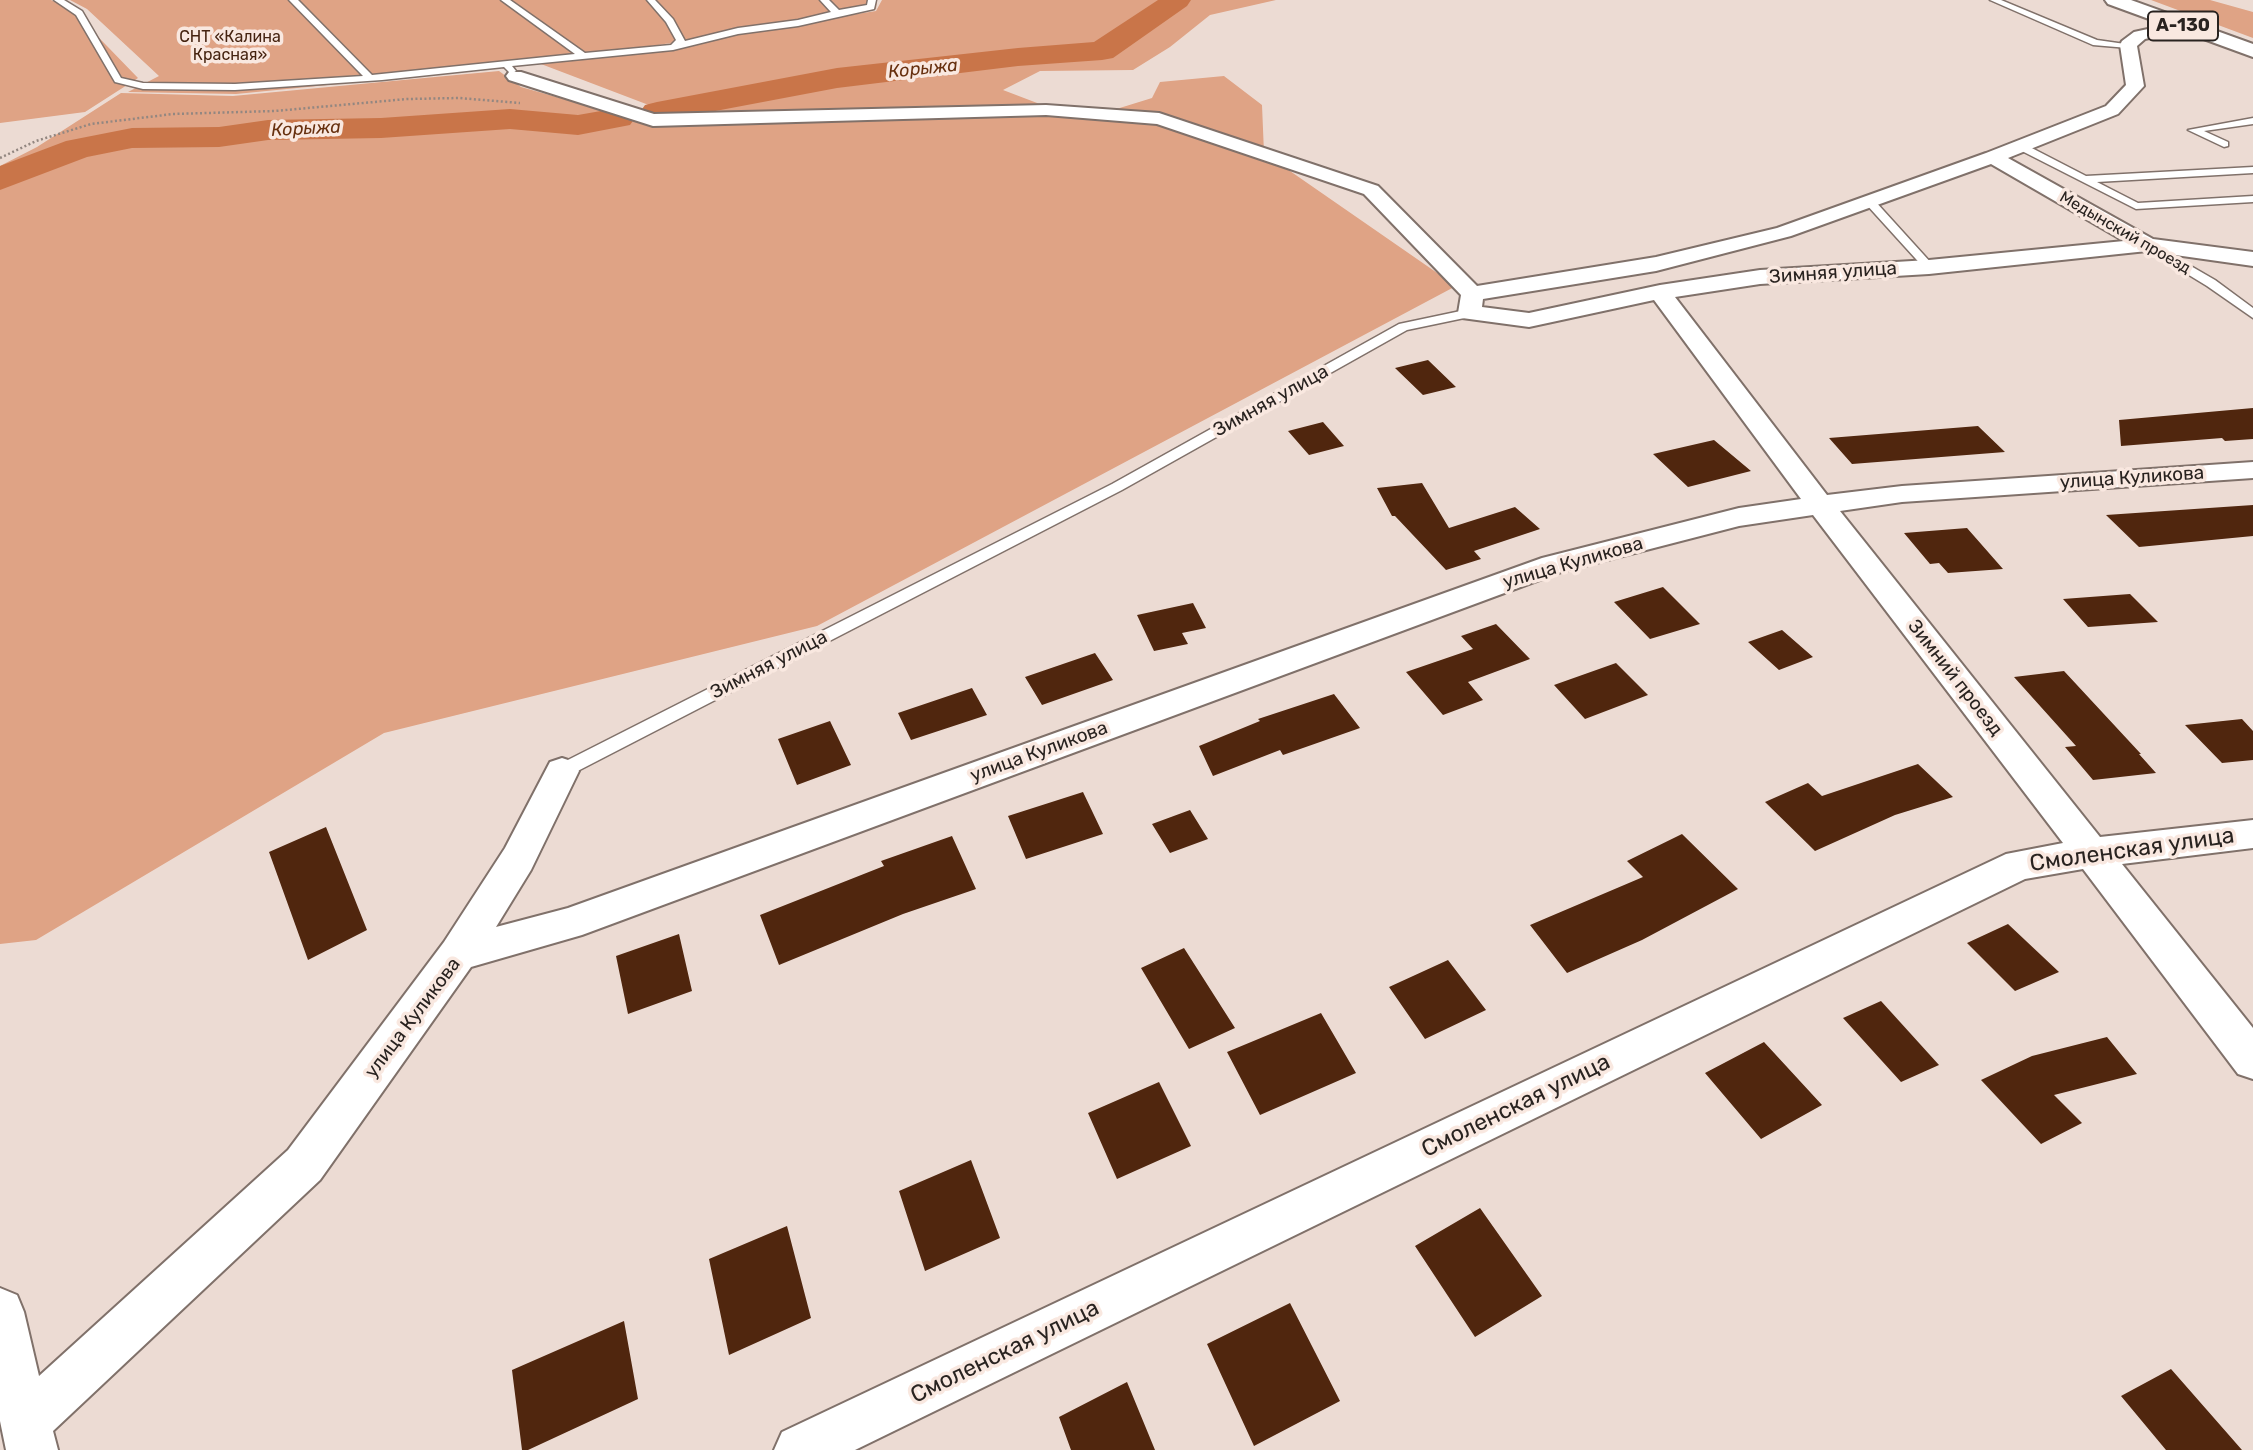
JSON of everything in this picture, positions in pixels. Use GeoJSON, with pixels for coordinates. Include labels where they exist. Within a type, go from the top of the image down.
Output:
{"type":"FeatureCollection","features":[{"type":"Feature","properties":{"kind":"main road","name":"А-130"},"geometry":{"type":"LineString","coordinates":[[2114,0],[2253,51]]}},
{"type":"Feature","properties":{"kind":"street"},"geometry":{"type":"LineString","coordinates":[[510,70],[653,120],[1046,110],[1159,119],[1371,190],[1471,303],[1656,264],[1784,232],[1993,157],[2112,110],[2136,86],[2128,45],[2140,35],[2185,26]]}},
{"type":"Feature","properties":{"kind":"street","name":"Медынский проезд"},"geometry":{"type":"LineString","coordinates":[[1993,157],[2147,245]]}},
{"type":"Feature","properties":{"kind":"street"},"geometry":{"type":"LineString","coordinates":[[1733,245],[1760,277]]}},
{"type":"Feature","properties":{"kind":"street","name":"Зимняя улица"},"geometry":{"type":"LineString","coordinates":[[1471,303],[1529,320],[1660,292],[1760,277],[1929,267],[2147,245],[2253,259]]}},
{"type":"Feature","properties":{"kind":"street","name":"Зимний проезд"},"geometry":{"type":"LineString","coordinates":[[1660,292],[1820,505],[2253,1060]]}},
{"type":"Feature","properties":{"kind":"street","name":"улица Куликова"},"geometry":{"type":"LineString","coordinates":[[29,1436],[304,1165],[458,954],[569,924],[1552,565],[1739,517],[1820,505],[1902,494],[2253,470]]}},
{"type":"Feature","properties":{"kind":"street","name":"Зимняя улица"},"geometry":{"type":"LineString","coordinates":[[458,954],[518,859],[562,771]]}},
{"type":"Feature","properties":{"kind":"street","name":"Смоленская улица"},"geometry":{"type":"LineString","coordinates":[[800,1450],[2020,864],[2253,834]]}},
{"type":"Feature","properties":{"kind":"street"},"geometry":{"type":"LineString","coordinates":[[0,1312],[29,1436]]}},
{"type":"Feature","properties":{"kind":"lane"},"geometry":{"type":"LineString","coordinates":[[58,0],[79,13],[117,80],[143,86],[235,87],[510,70],[583,56],[673,47],[738,31],[798,23],[871,7],[872,0]]}},
{"type":"Feature","properties":{"kind":"lane"},"geometry":{"type":"LineString","coordinates":[[293,0],[370,78]]}},
{"type":"Feature","properties":{"kind":"lane"},"geometry":{"type":"LineString","coordinates":[[505,0],[583,56]]}},
{"type":"Feature","properties":{"kind":"lane"},"geometry":{"type":"LineString","coordinates":[[651,0],[670,21],[681,41],[673,47]]}},
{"type":"Feature","properties":{"kind":"lane"},"geometry":{"type":"LineString","coordinates":[[824,0],[837,13]]}},
{"type":"Feature","properties":{"kind":"lane"},"geometry":{"type":"LineString","coordinates":[[1994,0],[2096,43],[2128,45]]}},
{"type":"Feature","properties":{"kind":"lane"},"geometry":{"type":"LineString","coordinates":[[2224,144],[2193,130],[2253,121]]}},
{"type":"Feature","properties":{"kind":"lane"},"geometry":{"type":"LineString","coordinates":[[2020,146],[2136,206],[2253,199]]}},
{"type":"Feature","properties":{"kind":"lane"},"geometry":{"type":"LineString","coordinates":[[2087,179],[2253,170]]}},
{"type":"Feature","properties":{"kind":"lane"},"geometry":{"type":"LineString","coordinates":[[1870,202],[1929,267]]}},
{"type":"Feature","properties":{"kind":"lane","name":"Медынский проезд"},"geometry":{"type":"LineString","coordinates":[[2147,245],[2211,283],[2253,314]]}},
{"type":"Feature","properties":{"kind":"lane","name":"Зимняя улица"},"geometry":{"type":"LineString","coordinates":[[562,771],[1117,487],[1404,327],[1471,303]]}},
{"type":"Feature","properties":{"kind":"path"},"geometry":{"type":"LineString","coordinates":[[0,158],[36,141],[91,124],[173,114],[275,111],[407,99],[459,98],[515,103],[584,98]]}},
{"type":"Feature","properties":{"kind":"green space"},"geometry":{"type":"Polygon","coordinates":[[[0,0],[51,0],[74,12],[138,78],[85,112],[0,123],[0,0]]]}},
{"type":"Feature","properties":{"kind":"green space","name":"СНТ «Калина Красная»"},"geometry":{"type":"Polygon","coordinates":[[[70,0],[877,0],[876,9],[628,50],[876,11],[882,0],[1276,0],[1210,15],[1170,47],[1133,70],[1040,71],[1003,90],[1045,106],[675,115],[541,64],[236,94],[128,92],[159,76],[87,9],[70,0]]]}},
{"type":"Feature","properties":{"kind":"green space"},"geometry":{"type":"Polygon","coordinates":[[[2151,0],[2210,0],[2253,12],[2253,38],[2151,0]]]}},
{"type":"Feature","properties":{"kind":"green space"},"geometry":{"type":"Polygon","coordinates":[[[499,71],[521,87],[652,124],[1110,111],[1152,98],[1160,82],[1224,76],[1262,105],[1264,153],[1456,286],[817,626],[384,733],[36,940],[0,944],[0,166],[37,147],[121,93],[233,96],[499,71]]]}},
{"type":"Feature","properties":{"kind":"building"},"geometry":{"type":"Polygon","coordinates":[[[1428,360],[1456,387],[1423,395],[1395,368],[1428,360]]]}},
{"type":"Feature","properties":{"kind":"building"},"geometry":{"type":"Polygon","coordinates":[[[2253,408],[2253,439],[2225,441],[2222,438],[2121,446],[2119,420],[2253,408]]]}},
{"type":"Feature","properties":{"kind":"building"},"geometry":{"type":"Polygon","coordinates":[[[1323,422],[1344,446],[1309,455],[1288,431],[1323,422]]]}},
{"type":"Feature","properties":{"kind":"building"},"geometry":{"type":"Polygon","coordinates":[[[1978,426],[2005,452],[1852,464],[1829,438],[1978,426]]]}},
{"type":"Feature","properties":{"kind":"building"},"geometry":{"type":"Polygon","coordinates":[[[1714,440],[1751,471],[1688,487],[1653,454],[1714,440]]]}},
{"type":"Feature","properties":{"kind":"building"},"geometry":{"type":"Polygon","coordinates":[[[1422,483],[1449,528],[1515,507],[1540,529],[1474,551],[1481,559],[1446,570],[1395,516],[1392,516],[1377,488],[1422,483]]]}},
{"type":"Feature","properties":{"kind":"building"},"geometry":{"type":"Polygon","coordinates":[[[2253,505],[2253,536],[2139,547],[2106,515],[2253,505]]]}},
{"type":"Feature","properties":{"kind":"building"},"geometry":{"type":"Polygon","coordinates":[[[1967,528],[2003,569],[1948,573],[1939,563],[1930,564],[1904,533],[1967,528]]]}},
{"type":"Feature","properties":{"kind":"building"},"geometry":{"type":"Polygon","coordinates":[[[1663,587],[1700,624],[1650,639],[1614,602],[1663,587]]]}},
{"type":"Feature","properties":{"kind":"building"},"geometry":{"type":"Polygon","coordinates":[[[2130,594],[2158,622],[2088,627],[2063,599],[2130,594]]]}},
{"type":"Feature","properties":{"kind":"building"},"geometry":{"type":"Polygon","coordinates":[[[1193,603],[1206,628],[1182,633],[1188,644],[1154,651],[1137,615],[1193,603]]]}},
{"type":"Feature","properties":{"kind":"building"},"geometry":{"type":"Polygon","coordinates":[[[1496,624],[1530,659],[1468,682],[1483,700],[1443,715],[1406,672],[1473,649],[1461,636],[1496,624]]]}},
{"type":"Feature","properties":{"kind":"building"},"geometry":{"type":"Polygon","coordinates":[[[1782,630],[1813,657],[1779,670],[1748,642],[1782,630]]]}},
{"type":"Feature","properties":{"kind":"building"},"geometry":{"type":"Polygon","coordinates":[[[1095,653],[1113,680],[1042,705],[1025,677],[1095,653]]]}},
{"type":"Feature","properties":{"kind":"building"},"geometry":{"type":"Polygon","coordinates":[[[1616,663],[1648,695],[1585,719],[1554,685],[1616,663]]]}},
{"type":"Feature","properties":{"kind":"building"},"geometry":{"type":"Polygon","coordinates":[[[2064,671],[2156,773],[2093,780],[2065,747],[2076,746],[2014,677],[2064,671]]]}},
{"type":"Feature","properties":{"kind":"building"},"geometry":{"type":"Polygon","coordinates":[[[972,688],[987,715],[911,740],[898,713],[972,688]]]}},
{"type":"Feature","properties":{"kind":"building"},"geometry":{"type":"Polygon","coordinates":[[[1334,694],[1360,728],[1283,755],[1280,750],[1213,776],[1199,746],[1260,721],[1258,719],[1334,694]]]}},
{"type":"Feature","properties":{"kind":"building"},"geometry":{"type":"Polygon","coordinates":[[[2242,719],[2253,731],[2253,760],[2222,763],[2185,725],[2242,719]]]}},
{"type":"Feature","properties":{"kind":"building"},"geometry":{"type":"Polygon","coordinates":[[[830,721],[851,765],[797,785],[778,739],[830,721]]]}},
{"type":"Feature","properties":{"kind":"building"},"geometry":{"type":"Polygon","coordinates":[[[1918,764],[1953,797],[1895,815],[1815,851],[1765,802],[1808,783],[1822,796],[1918,764]]]}},
{"type":"Feature","properties":{"kind":"building"},"geometry":{"type":"Polygon","coordinates":[[[1083,792],[1103,834],[1026,859],[1008,816],[1083,792]]]}},
{"type":"Feature","properties":{"kind":"building"},"geometry":{"type":"Polygon","coordinates":[[[1190,810],[1208,839],[1170,853],[1152,824],[1190,810]]]}},
{"type":"Feature","properties":{"kind":"building"},"geometry":{"type":"Polygon","coordinates":[[[326,827],[367,930],[308,960],[269,852],[326,827]]]}},
{"type":"Feature","properties":{"kind":"building"},"geometry":{"type":"Polygon","coordinates":[[[1682,834],[1738,889],[1642,940],[1567,973],[1530,925],[1643,877],[1627,861],[1682,834]]]}},
{"type":"Feature","properties":{"kind":"building"},"geometry":{"type":"Polygon","coordinates":[[[952,836],[976,889],[903,914],[779,965],[760,915],[884,866],[881,861],[952,836]]]}},
{"type":"Feature","properties":{"kind":"building"},"geometry":{"type":"Polygon","coordinates":[[[2008,924],[2059,972],[2015,991],[1967,943],[2008,924]]]}},
{"type":"Feature","properties":{"kind":"building"},"geometry":{"type":"Polygon","coordinates":[[[679,934],[692,991],[628,1014],[616,956],[679,934]]]}},
{"type":"Feature","properties":{"kind":"building"},"geometry":{"type":"Polygon","coordinates":[[[1184,948],[1235,1028],[1189,1049],[1141,968],[1184,948]]]}},
{"type":"Feature","properties":{"kind":"building"},"geometry":{"type":"Polygon","coordinates":[[[1448,960],[1486,1010],[1425,1039],[1389,987],[1448,960]]]}},
{"type":"Feature","properties":{"kind":"building"},"geometry":{"type":"Polygon","coordinates":[[[1881,1001],[1939,1065],[1901,1082],[1843,1018],[1881,1001]]]}},
{"type":"Feature","properties":{"kind":"building"},"geometry":{"type":"Polygon","coordinates":[[[1321,1013],[1356,1073],[1260,1115],[1227,1052],[1321,1013]]]}},
{"type":"Feature","properties":{"kind":"building"},"geometry":{"type":"Polygon","coordinates":[[[2107,1037],[2137,1074],[2054,1095],[2082,1123],[2041,1144],[1981,1080],[2032,1056],[2107,1037]]]}},
{"type":"Feature","properties":{"kind":"building"},"geometry":{"type":"Polygon","coordinates":[[[1764,1042],[1822,1105],[1761,1139],[1705,1073],[1764,1042]]]}},
{"type":"Feature","properties":{"kind":"building"},"geometry":{"type":"Polygon","coordinates":[[[1159,1082],[1191,1146],[1117,1179],[1088,1113],[1159,1082]]]}},
{"type":"Feature","properties":{"kind":"building"},"geometry":{"type":"Polygon","coordinates":[[[971,1160],[1000,1238],[925,1271],[899,1191],[971,1160]]]}},
{"type":"Feature","properties":{"kind":"building"},"geometry":{"type":"Polygon","coordinates":[[[1480,1208],[1542,1296],[1475,1337],[1415,1246],[1480,1208]]]}},
{"type":"Feature","properties":{"kind":"building"},"geometry":{"type":"Polygon","coordinates":[[[787,1226],[811,1318],[729,1355],[709,1259],[787,1226]]]}},
{"type":"Feature","properties":{"kind":"building"},"geometry":{"type":"Polygon","coordinates":[[[1290,1303],[1340,1401],[1254,1446],[1207,1344],[1290,1303]]]}},
{"type":"Feature","properties":{"kind":"building"},"geometry":{"type":"Polygon","coordinates":[[[624,1321],[638,1399],[528,1450],[522,1450],[512,1370],[624,1321]]]}},
{"type":"Feature","properties":{"kind":"building"},"geometry":{"type":"Polygon","coordinates":[[[2171,1369],[2242,1450],[2166,1450],[2121,1396],[2171,1369]]]}},
{"type":"Feature","properties":{"kind":"building"},"geometry":{"type":"Polygon","coordinates":[[[1127,1382],[1155,1450],[1071,1450],[1059,1417],[1127,1382]]]}},
{"type":"Feature","properties":{"kind":"waterway","name":"Корыжа"},"geometry":{"type":"LineString","coordinates":[[657,112],[837,78],[1018,57],[1102,51],[1177,0]]}},
{"type":"Feature","properties":{"kind":"waterway","name":"Корыжа"},"geometry":{"type":"LineString","coordinates":[[0,179],[78,148],[132,138],[219,137],[268,130],[381,128],[510,119],[578,125],[618,118]]}}]}
